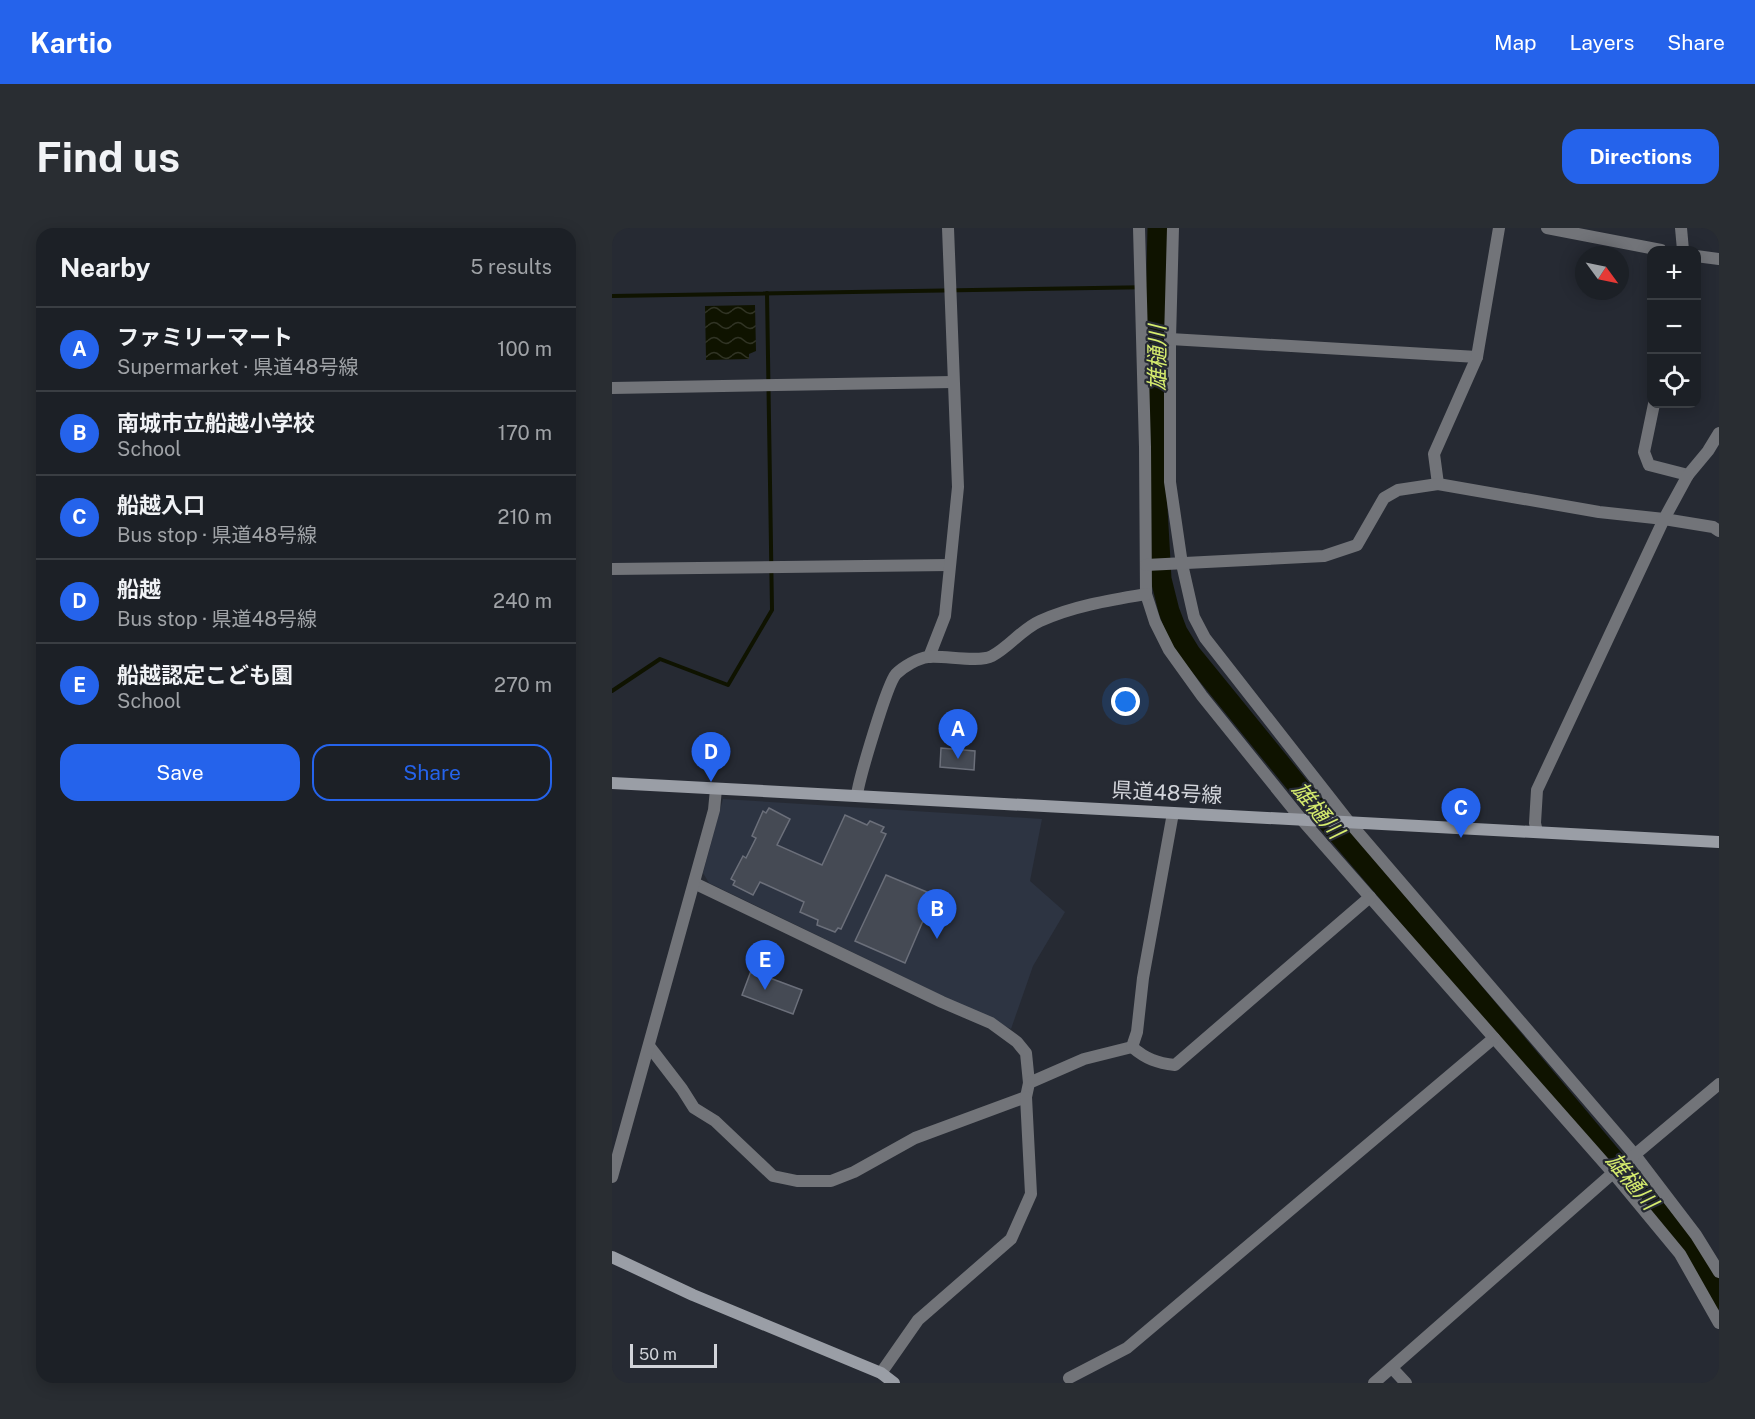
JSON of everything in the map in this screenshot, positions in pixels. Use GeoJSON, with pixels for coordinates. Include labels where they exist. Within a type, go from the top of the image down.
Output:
{"type":"FeatureCollection","features":[{"type":"Feature","properties":{"kind":"main road","name":"県道48号線"},"geometry":{"type":"LineString","coordinates":[[612,783],[1719,842]]}},
{"type":"Feature","properties":{"kind":"main road"},"geometry":{"type":"LineString","coordinates":[[612,1257],[693,1295],[880,1373],[894,1383]]}},
{"type":"Feature","properties":{"kind":"street"},"geometry":{"type":"LineString","coordinates":[[929,657],[945,616],[958,487],[948,228]]}},
{"type":"Feature","properties":{"kind":"street"},"geometry":{"type":"LineString","coordinates":[[1139,228],[1145,447],[1146,594],[1155,622],[1169,650],[1202,696],[1370,897],[1680,1254],[1719,1323]]}},
{"type":"Feature","properties":{"kind":"street"},"geometry":{"type":"LineString","coordinates":[[1173,228],[1170,482],[1182,564],[1194,617],[1205,638],[1345,822],[1635,1155],[1696,1235],[1719,1272]]}},
{"type":"Feature","properties":{"kind":"street"},"geometry":{"type":"LineString","coordinates":[[1438,484],[1434,454],[1477,357],[1499,228]]}},
{"type":"Feature","properties":{"kind":"street"},"geometry":{"type":"LineString","coordinates":[[1547,228],[1647,247]]}},
{"type":"Feature","properties":{"kind":"street"},"geometry":{"type":"LineString","coordinates":[[1681,228],[1683,246]]}},
{"type":"Feature","properties":{"kind":"street"},"geometry":{"type":"LineString","coordinates":[[1701,257],[1719,259]]}},
{"type":"Feature","properties":{"kind":"street"},"geometry":{"type":"LineString","coordinates":[[1170,339],[1477,357]]}},
{"type":"Feature","properties":{"kind":"street"},"geometry":{"type":"LineString","coordinates":[[612,388],[953,382]]}},
{"type":"Feature","properties":{"kind":"street"},"geometry":{"type":"LineString","coordinates":[[1652,408],[1644,452],[1649,465],[1688,475]]}},
{"type":"Feature","properties":{"kind":"street"},"geometry":{"type":"LineString","coordinates":[[1537,832],[1535,823],[1537,790],[1664,519],[1688,475],[1708,451],[1719,433]]}},
{"type":"Feature","properties":{"kind":"street"},"geometry":{"type":"LineString","coordinates":[[1146,565],[1324,556],[1357,545],[1384,498],[1398,490],[1438,484],[1599,512],[1713,527],[1719,531]]}},
{"type":"Feature","properties":{"kind":"street"},"geometry":{"type":"LineString","coordinates":[[612,569],[949,565]]}},
{"type":"Feature","properties":{"kind":"street"},"geometry":{"type":"LineString","coordinates":[[857,795],[891,683],[896,674],[917,661],[929,657],[990,657],[1038,622],[1097,603],[1146,594]]}},
{"type":"Feature","properties":{"kind":"street"},"geometry":{"type":"LineString","coordinates":[[612,1177],[714,810],[716,789]]}},
{"type":"Feature","properties":{"kind":"street"},"geometry":{"type":"LineString","coordinates":[[1132,1047],[1137,1032],[1143,978],[1173,813]]}},
{"type":"Feature","properties":{"kind":"street"},"geometry":{"type":"LineString","coordinates":[[694,883],[942,1002],[991,1023],[1017,1042],[1026,1053],[1029,1083],[1026,1097],[1031,1194],[1011,1239],[918,1320],[880,1373]]}},
{"type":"Feature","properties":{"kind":"street"},"geometry":{"type":"LineString","coordinates":[[1132,1047],[1156,1063],[1175,1065],[1370,897]]}},
{"type":"Feature","properties":{"kind":"street"},"geometry":{"type":"LineString","coordinates":[[1070,1378],[1127,1348],[1494,1038]]}},
{"type":"Feature","properties":{"kind":"street"},"geometry":{"type":"LineString","coordinates":[[649,1046],[694,1108],[715,1121],[773,1176],[798,1180],[831,1181],[854,1172],[915,1138],[1026,1097]]}},
{"type":"Feature","properties":{"kind":"street"},"geometry":{"type":"LineString","coordinates":[[1029,1083],[1084,1059],[1132,1047]]}},
{"type":"Feature","properties":{"kind":"street"},"geometry":{"type":"LineString","coordinates":[[1374,1383],[1612,1173],[1719,1084]]}},
{"type":"Feature","properties":{"kind":"street"},"geometry":{"type":"LineString","coordinates":[[1392,1368],[1406,1383]]}},
{"type":"Feature","properties":{"kind":"shaded area"},"geometry":{"type":"Polygon","coordinates":[[[723,799],[1042,819],[1030,881],[1065,912],[1033,966],[1011,1029],[709,883],[703,873],[723,799]]]}},
{"type":"Feature","properties":{"kind":"water"},"geometry":{"type":"Polygon","coordinates":[[[755,305],[756,351],[749,354],[749,359],[706,360],[705,306],[755,305]]]}},
{"type":"Feature","properties":{"kind":"building"},"geometry":{"type":"Polygon","coordinates":[[[941,748],[975,751],[974,770],[940,767],[941,748]]]}},
{"type":"Feature","properties":{"kind":"building"},"geometry":{"type":"Polygon","coordinates":[[[769,808],[790,819],[777,845],[822,865],[845,815],[867,825],[870,821],[884,827],[881,832],[886,834],[841,929],[838,928],[835,932],[817,925],[818,920],[800,912],[804,902],[760,882],[753,895],[733,885],[735,881],[731,879],[743,856],[746,858],[756,838],[752,836],[763,811],[766,813],[769,808]]]}},
{"type":"Feature","properties":{"kind":"building"},"geometry":{"type":"Polygon","coordinates":[[[886,875],[934,895],[905,963],[855,941],[886,875]]]}},
{"type":"Feature","properties":{"kind":"building"},"geometry":{"type":"Polygon","coordinates":[[[751,971],[802,990],[793,1014],[742,995],[751,971]]]}},
{"type":"Feature","properties":{"kind":"waterway","name":"雄樋川"},"geometry":{"type":"LineString","coordinates":[[1158,228],[1155,354],[1156,491],[1161,579],[1177,632],[1190,653],[1307,797],[1661,1216],[1693,1256],[1719,1299]]}},
{"type":"Feature","properties":{"kind":"waterway"},"geometry":{"type":"LineString","coordinates":[[612,296],[1157,287]]}},
{"type":"Feature","properties":{"kind":"waterway"},"geometry":{"type":"LineString","coordinates":[[612,691],[660,659],[728,685],[772,610],[767,293]]}},
{"type":"Feature","properties":{"kind":"place","name":"ファミリーマート"},"geometry":{"type":"Point","coordinates":[958,759]}},
{"type":"Feature","properties":{"kind":"place","name":"船越"},"geometry":{"type":"Point","coordinates":[711,782]}},
{"type":"Feature","properties":{"kind":"place","name":"船越入口"},"geometry":{"type":"Point","coordinates":[1461,838]}},
{"type":"Feature","properties":{"kind":"place","name":"南城市立船越小学校"},"geometry":{"type":"Point","coordinates":[937,939]}},
{"type":"Feature","properties":{"kind":"place","name":"船越認定こども園"},"geometry":{"type":"Point","coordinates":[765,990]}}]}
